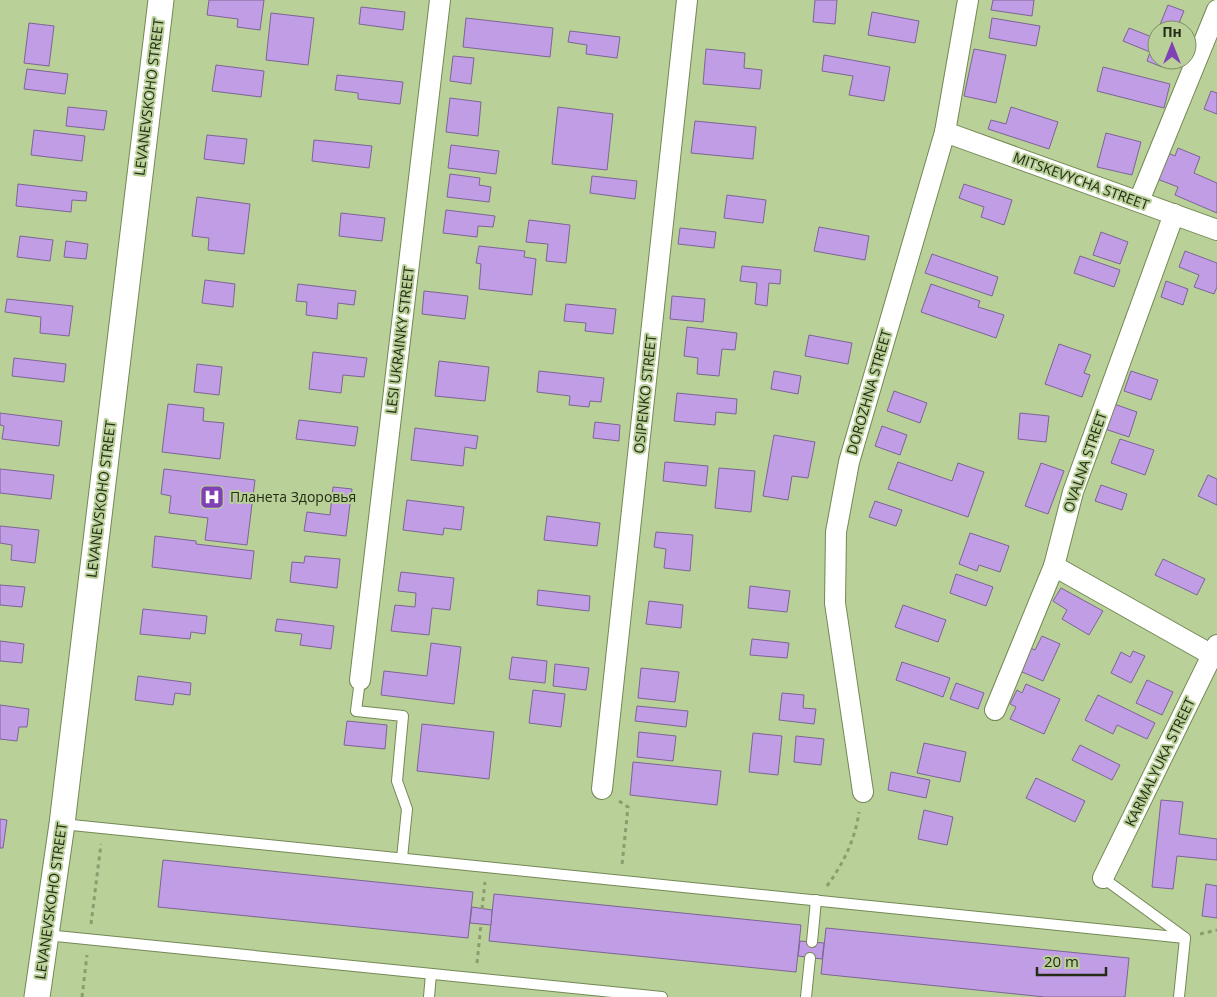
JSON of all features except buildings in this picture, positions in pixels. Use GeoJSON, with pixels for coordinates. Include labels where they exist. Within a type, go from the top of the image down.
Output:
{"type":"FeatureCollection","features":[{"type":"Feature","properties":{"kind":"street","name":"LEVANEVSKOHO STREET"},"geometry":{"type":"LineString","coordinates":[[37,997],[62,824],[161,0]]}},
{"type":"Feature","properties":{"kind":"street","name":"LESI UKRAINKY STREET"},"geometry":{"type":"LineString","coordinates":[[360,680],[440,0]]}},
{"type":"Feature","properties":{"kind":"street","name":"OSIPENKO STREET"},"geometry":{"type":"LineString","coordinates":[[602,789],[687,0]]}},
{"type":"Feature","properties":{"kind":"street","name":"DOROZHNA STREET"},"geometry":{"type":"LineString","coordinates":[[863,792],[835,603],[836,532],[849,462],[946,132],[968,0]]}},
{"type":"Feature","properties":{"kind":"street"},"geometry":{"type":"LineString","coordinates":[[1139,201],[1217,10]]}},
{"type":"Feature","properties":{"kind":"street","name":"MITSKEVYCHA STREET"},"geometry":{"type":"LineString","coordinates":[[946,132],[1217,230]]}},
{"type":"Feature","properties":{"kind":"street","name":"OVALNA STREET"},"geometry":{"type":"LineString","coordinates":[[995,710],[1054,566],[1073,492],[1174,214]]}},
{"type":"Feature","properties":{"kind":"street"},"geometry":{"type":"LineString","coordinates":[[1054,566],[1214,650]]}},
{"type":"Feature","properties":{"kind":"street","name":"KARMALYUKA STREET"},"geometry":{"type":"LineString","coordinates":[[1103,878],[1214,650]]}},
{"type":"Feature","properties":{"kind":"lane"},"geometry":{"type":"LineString","coordinates":[[360,680],[356,711],[403,716],[397,781],[407,809],[402,858]]}},
{"type":"Feature","properties":{"kind":"lane"},"geometry":{"type":"LineString","coordinates":[[62,824],[1185,938]]}},
{"type":"Feature","properties":{"kind":"lane"},"geometry":{"type":"LineString","coordinates":[[1103,878],[1185,938]]}},
{"type":"Feature","properties":{"kind":"lane"},"geometry":{"type":"LineString","coordinates":[[812,942],[816,900]]}},
{"type":"Feature","properties":{"kind":"lane"},"geometry":{"type":"LineString","coordinates":[[46,935],[662,997]]}},
{"type":"Feature","properties":{"kind":"lane"},"geometry":{"type":"LineString","coordinates":[[1179,997],[1185,938]]}},
{"type":"Feature","properties":{"kind":"lane"},"geometry":{"type":"LineString","coordinates":[[806,997],[810,958]]}},
{"type":"Feature","properties":{"kind":"lane"},"geometry":{"type":"LineString","coordinates":[[429,997],[431,974]]}},
{"type":"Feature","properties":{"kind":"path"},"geometry":{"type":"LineString","coordinates":[[816,900],[840,868],[856,831],[863,792]]}},
{"type":"Feature","properties":{"kind":"path"},"geometry":{"type":"LineString","coordinates":[[620,880],[628,807]]}},
{"type":"Feature","properties":{"kind":"path"},"geometry":{"type":"LineString","coordinates":[[82,997],[103,828]]}},
{"type":"Feature","properties":{"kind":"path"},"geometry":{"type":"LineString","coordinates":[[482,909],[487,867]]}},
{"type":"Feature","properties":{"kind":"path"},"geometry":{"type":"LineString","coordinates":[[475,978],[481,924]]}},
{"type":"Feature","properties":{"kind":"place","name":"Планета Здоровья"},"geometry":{"type":"Point","coordinates":[212,497]}}]}
